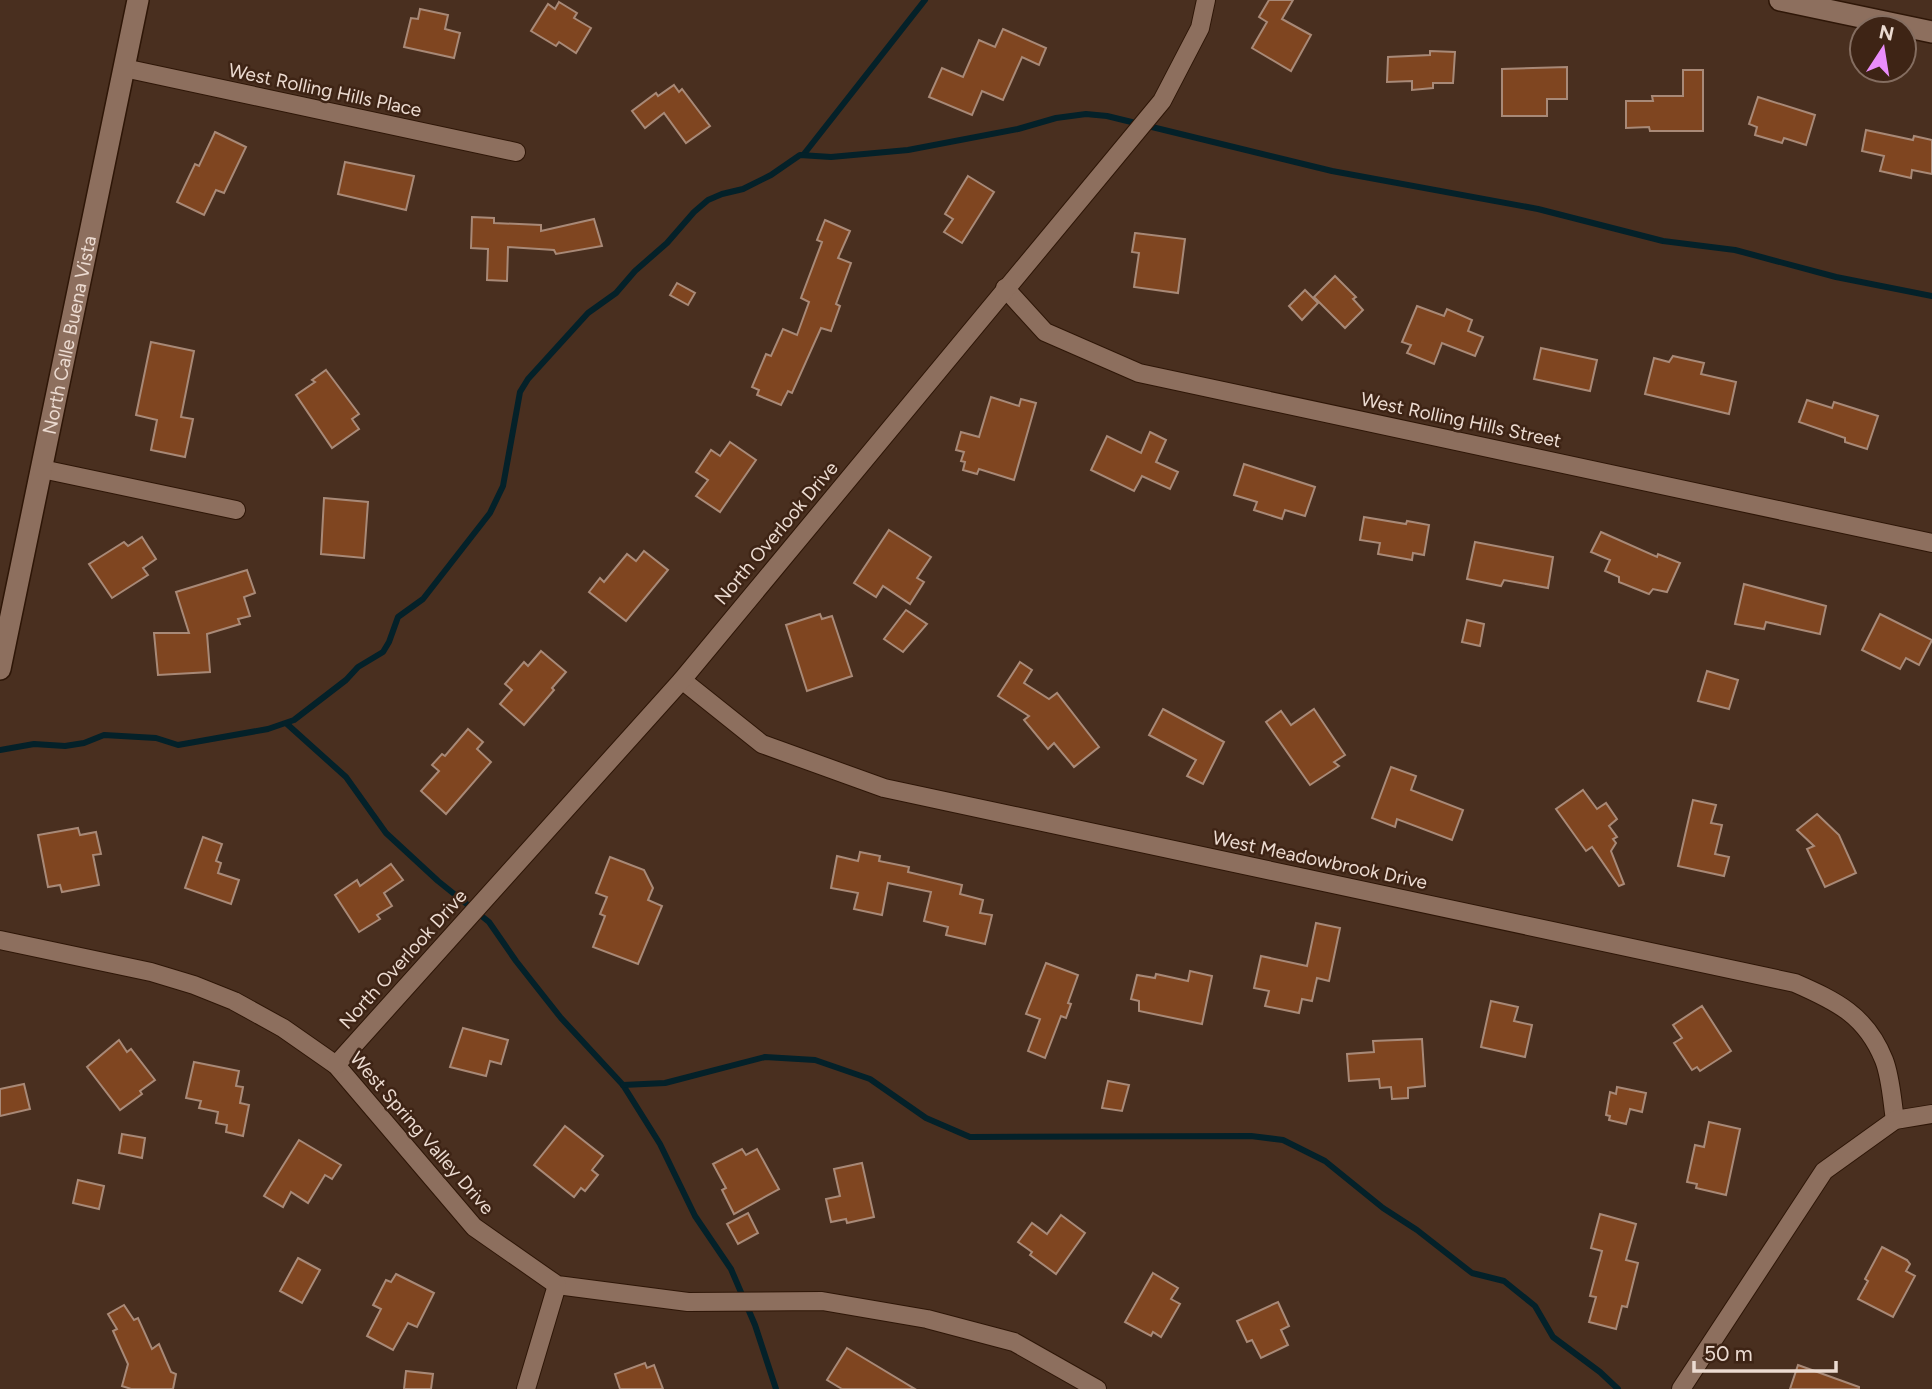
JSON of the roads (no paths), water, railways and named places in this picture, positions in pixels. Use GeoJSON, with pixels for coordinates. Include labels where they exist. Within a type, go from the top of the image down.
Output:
{"type":"FeatureCollection","features":[{"type":"Feature","properties":{"kind":"street","name":"North Calle Buena Vista"},"geometry":{"type":"LineString","coordinates":[[0,669],[138,0]]}},
{"type":"Feature","properties":{"kind":"street","name":"North Overlook Drive"},"geometry":{"type":"LineString","coordinates":[[336,1065],[682,680],[1162,101],[1200,28],[1206,0]]}},
{"type":"Feature","properties":{"kind":"street"},"geometry":{"type":"LineString","coordinates":[[1780,0],[1932,32]]}},
{"type":"Feature","properties":{"kind":"street","name":"West Rolling Hills Place"},"geometry":{"type":"LineString","coordinates":[[124,68],[516,152]]}},
{"type":"Feature","properties":{"kind":"street","name":"West Rolling Hills Street"},"geometry":{"type":"LineString","coordinates":[[1005,288],[1045,332],[1139,373],[1932,542]]}},
{"type":"Feature","properties":{"kind":"street"},"geometry":{"type":"LineString","coordinates":[[42,469],[236,510]]}},
{"type":"Feature","properties":{"kind":"street","name":"West Meadowbrook Drive"},"geometry":{"type":"LineString","coordinates":[[682,680],[762,744],[884,788],[1795,983],[1833,1000],[1862,1021],[1884,1060],[1895,1120]]}},
{"type":"Feature","properties":{"kind":"street","name":"West Spring Valley Drive"},"geometry":{"type":"LineString","coordinates":[[0,940],[151,972],[194,985],[234,1001],[274,1023],[336,1065],[474,1227],[557,1285],[688,1302],[822,1301],[927,1320],[1013,1342],[1096,1389]]}},
{"type":"Feature","properties":{"kind":"street"},"geometry":{"type":"LineString","coordinates":[[1681,1389],[1824,1171],[1895,1120],[1932,1114]]}},
{"type":"Feature","properties":{"kind":"street"},"geometry":{"type":"LineString","coordinates":[[526,1389],[557,1285]]}},
{"type":"Feature","properties":{"kind":"waterway"},"geometry":{"type":"LineString","coordinates":[[804,154],[925,0]]}},
{"type":"Feature","properties":{"kind":"waterway"},"geometry":{"type":"LineString","coordinates":[[0,750],[34,744],[65,746],[84,743],[104,735],[156,738],[178,745],[268,729],[294,720],[346,680],[358,667],[383,652],[398,617],[423,599],[490,513],[503,486],[520,392],[528,379],[588,313],[616,293],[708,200],[743,189],[771,175],[800,155],[831,157],[908,150],[1018,129],[1056,118],[1086,114],[1107,116],[1332,171],[1538,209],[1663,241],[1735,250],[1836,277],[1932,296]]}},
{"type":"Feature","properties":{"kind":"waterway"},"geometry":{"type":"LineString","coordinates":[[287,724],[346,777],[386,833],[438,881],[489,922],[561,1018],[623,1085],[660,1144],[695,1216],[731,1269],[755,1325],[776,1389]]}},
{"type":"Feature","properties":{"kind":"waterway"},"geometry":{"type":"LineString","coordinates":[[623,1085],[665,1083],[765,1057],[815,1060],[870,1079],[926,1118],[970,1137],[1251,1136],[1283,1140],[1325,1161],[1383,1208],[1417,1230],[1472,1273],[1504,1281],[1535,1306],[1553,1337],[1618,1389]]}}]}
